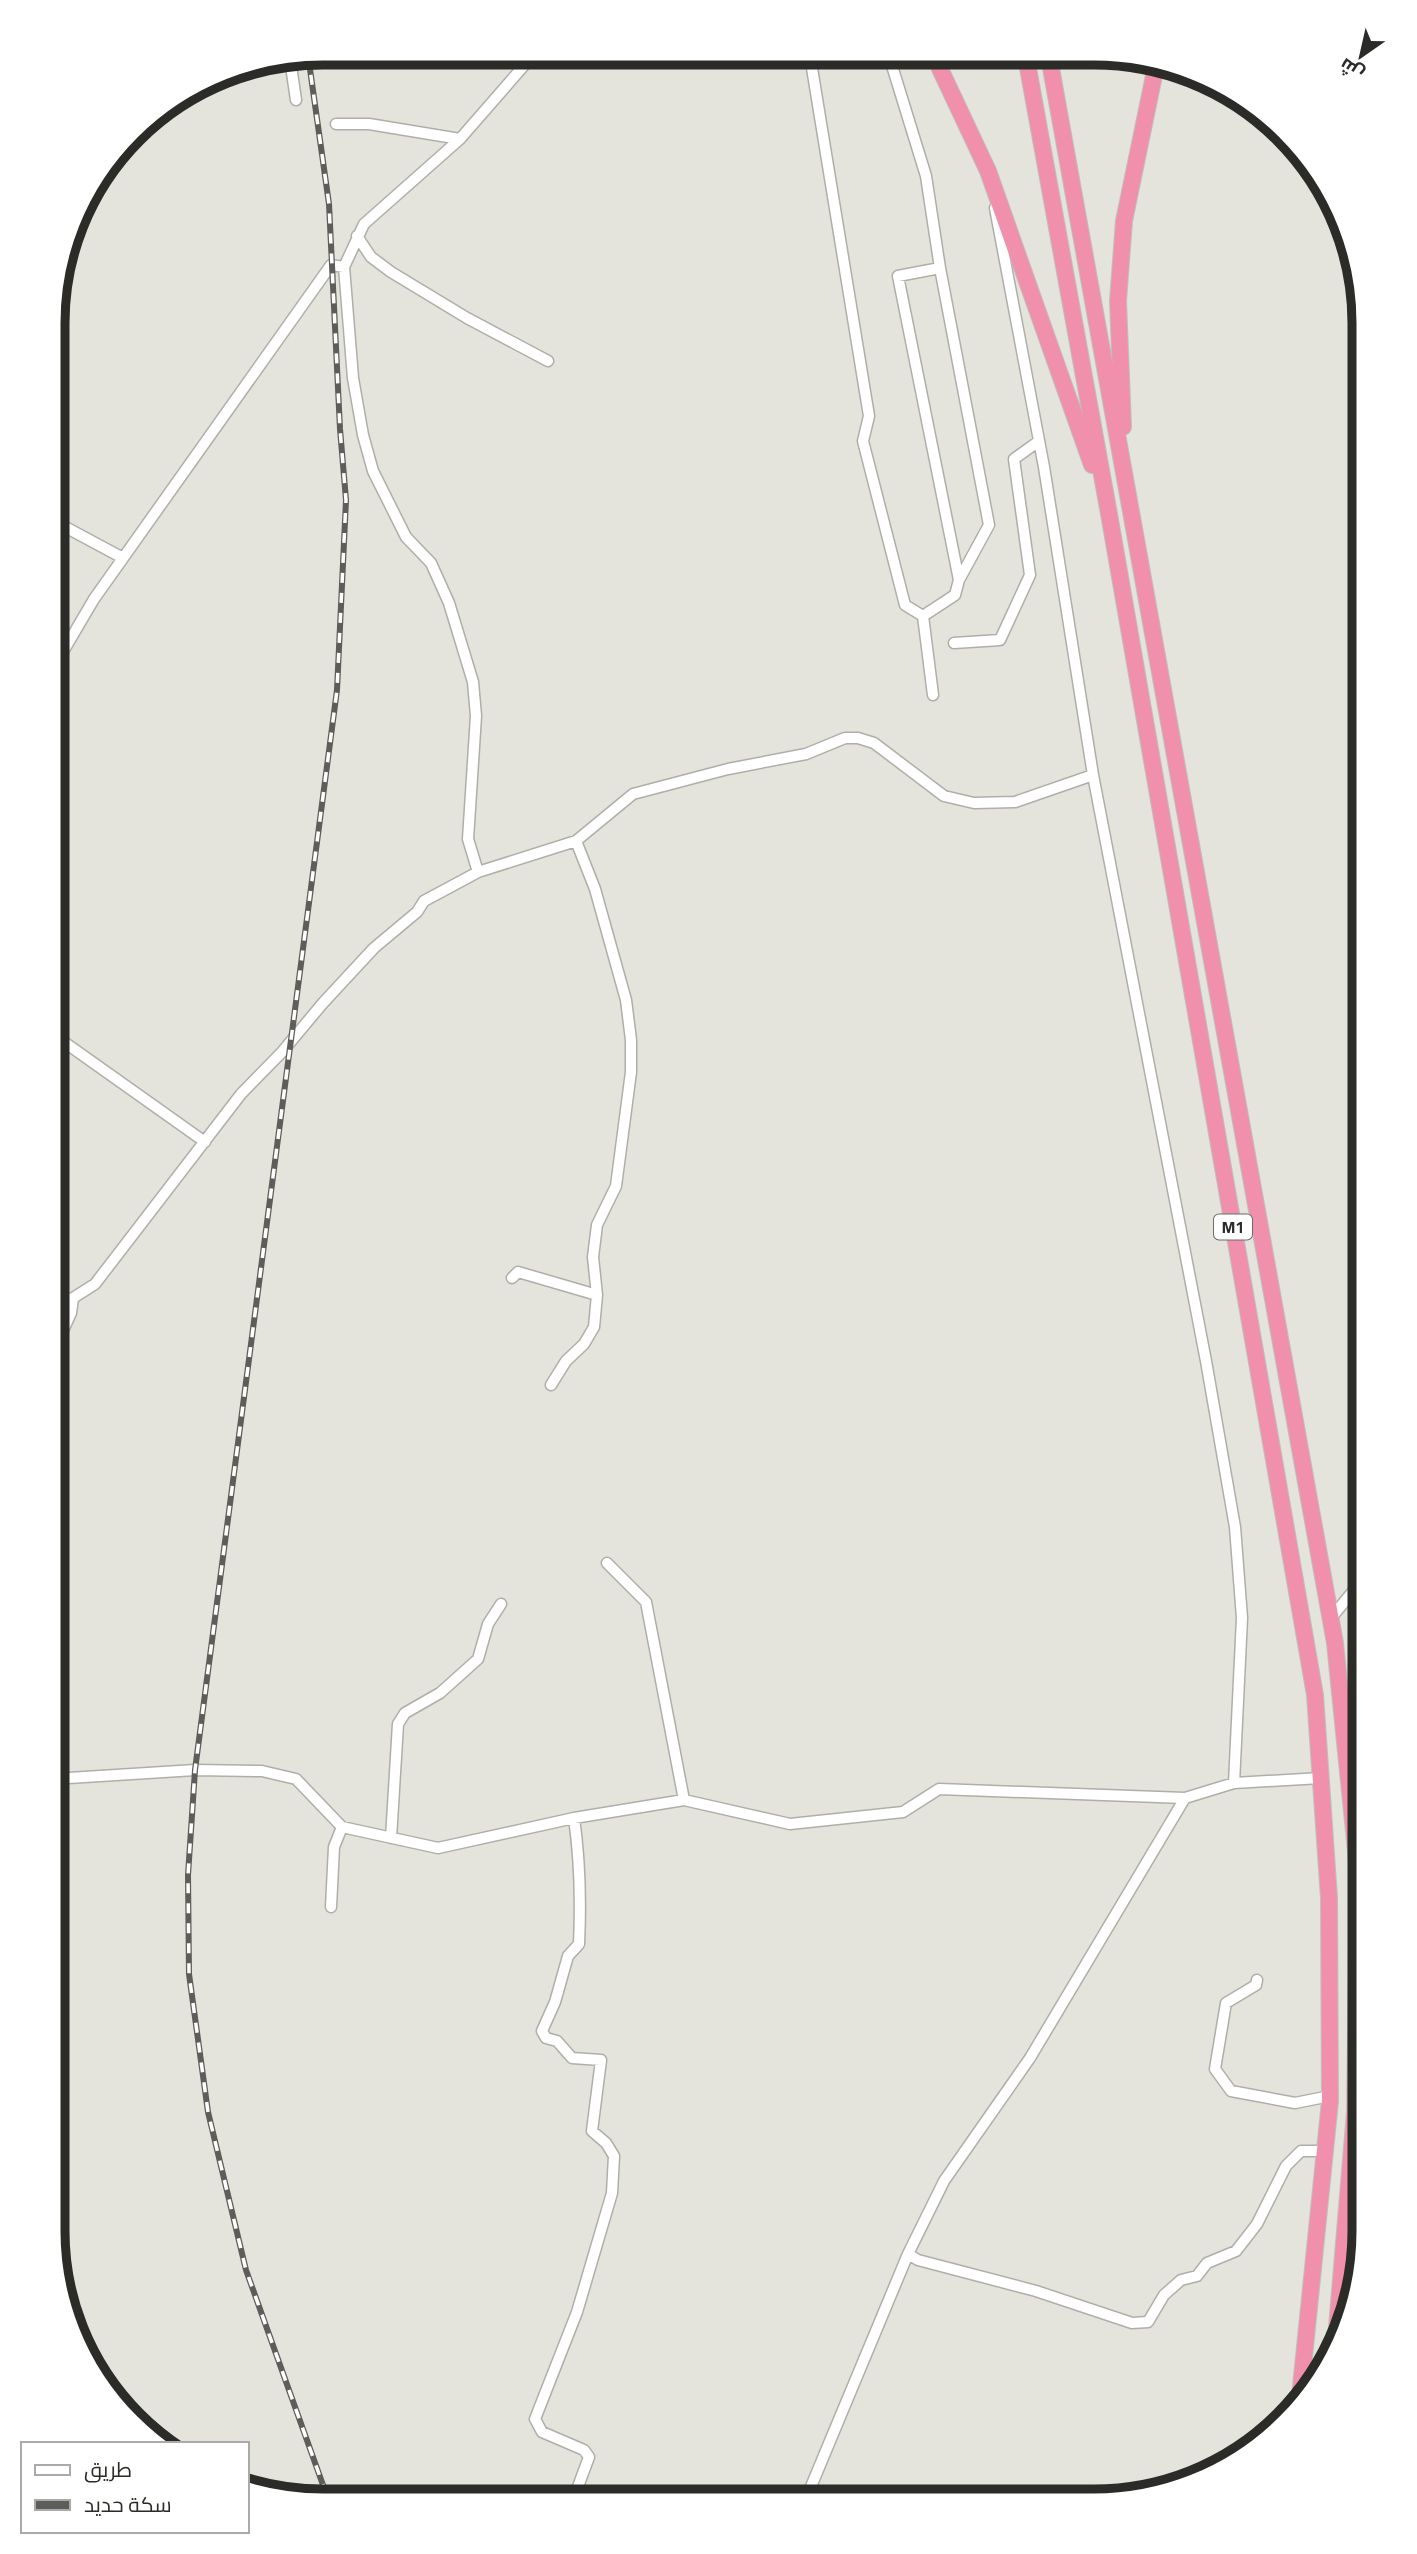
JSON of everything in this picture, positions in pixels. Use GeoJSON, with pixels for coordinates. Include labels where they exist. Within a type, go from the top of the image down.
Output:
{"type":"FeatureCollection","features":[{"type":"Feature","properties":{"kind":"highway"},"geometry":{"type":"LineString","coordinates":[[938,65],[988,170],[1109,514]]}},
{"type":"Feature","properties":{"kind":"highway","name":"M1"},"geometry":{"type":"LineString","coordinates":[[1027,65],[1109,514],[1315,1695],[1329,1898],[1330,2096],[1301,2386]]}},
{"type":"Feature","properties":{"kind":"highway","name":"M1"},"geometry":{"type":"LineString","coordinates":[[1050,65],[1331,1618],[1352,1749]]}},
{"type":"Feature","properties":{"kind":"highway"},"geometry":{"type":"LineString","coordinates":[[1125,482],[1118,301],[1123,235],[1155,72]]}},
{"type":"Feature","properties":{"kind":"highway","name":"M1"},"geometry":{"type":"LineString","coordinates":[[1345,2289],[1352,2199]]}},
{"type":"Feature","properties":{"kind":"street"},"geometry":{"type":"LineString","coordinates":[[478,872],[468,839],[476,739],[473,682],[449,603],[431,563],[406,537],[373,471],[363,435],[353,378],[344,267],[364,224],[460,139],[524,65]]}},
{"type":"Feature","properties":{"kind":"street"},"geometry":{"type":"LineString","coordinates":[[812,65],[869,416],[863,441],[905,605],[923,615]]}},
{"type":"Feature","properties":{"kind":"street"},"geometry":{"type":"LineString","coordinates":[[892,65],[926,176],[940,268],[989,525],[959,580],[956,595],[923,615]]}},
{"type":"Feature","properties":{"kind":"street"},"geometry":{"type":"LineString","coordinates":[[291,67],[296,100]]}},
{"type":"Feature","properties":{"kind":"street"},"geometry":{"type":"LineString","coordinates":[[336,124],[369,124],[460,139]]}},
{"type":"Feature","properties":{"kind":"street"},"geometry":{"type":"LineString","coordinates":[[988,170],[1040,441],[1093,775],[1206,1361],[1235,1527],[1242,1618],[1234,1783]]}},
{"type":"Feature","properties":{"kind":"street"},"geometry":{"type":"LineString","coordinates":[[357,236],[371,257],[391,272],[548,361]]}},
{"type":"Feature","properties":{"kind":"street"},"geometry":{"type":"LineString","coordinates":[[65,648],[94,598],[331,265],[344,267]]}},
{"type":"Feature","properties":{"kind":"street"},"geometry":{"type":"LineString","coordinates":[[940,268],[898,276],[959,580]]}},
{"type":"Feature","properties":{"kind":"street"},"geometry":{"type":"LineString","coordinates":[[954,643],[1000,640],[1020,600],[1030,575],[1014,459],[1040,441]]}},
{"type":"Feature","properties":{"kind":"street"},"geometry":{"type":"LineString","coordinates":[[65,527],[123,558]]}},
{"type":"Feature","properties":{"kind":"street"},"geometry":{"type":"LineString","coordinates":[[923,615],[933,695]]}},
{"type":"Feature","properties":{"kind":"street"},"geometry":{"type":"LineString","coordinates":[[65,1300],[73,1298],[95,1284],[241,1094],[374,948],[417,912],[424,901],[478,872],[576,841],[633,794],[729,769],[806,754],[845,738],[858,738],[874,743],[944,796],[974,803],[1015,802],[1093,775]]}},
{"type":"Feature","properties":{"kind":"street"},"geometry":{"type":"LineString","coordinates":[[551,1385],[566,1361],[583,1344],[594,1327],[597,1295],[593,1256],[597,1225],[616,1186],[631,1072],[631,1040],[626,1000],[595,889],[576,841]]}},
{"type":"Feature","properties":{"kind":"street"},"geometry":{"type":"LineString","coordinates":[[65,1043],[205,1142]]}},
{"type":"Feature","properties":{"kind":"street"},"geometry":{"type":"LineString","coordinates":[[512,1278],[517,1272],[597,1295]]}},
{"type":"Feature","properties":{"kind":"street"},"geometry":{"type":"LineString","coordinates":[[65,1326],[71,1313],[73,1298]]}},
{"type":"Feature","properties":{"kind":"street"},"geometry":{"type":"LineString","coordinates":[[607,1563],[646,1602],[684,1800]]}},
{"type":"Feature","properties":{"kind":"street"},"geometry":{"type":"LineString","coordinates":[[1331,1618],[1352,1593]]}},
{"type":"Feature","properties":{"kind":"street"},"geometry":{"type":"LineString","coordinates":[[391,1838],[398,1724],[405,1713],[440,1693],[478,1659],[488,1624],[500,1604]]}},
{"type":"Feature","properties":{"kind":"street"},"geometry":{"type":"LineString","coordinates":[[65,1778],[195,1770],[262,1771],[296,1779],[342,1827],[438,1848],[574,1818],[684,1800],[790,1824],[903,1812],[939,1789],[1185,1798],[1234,1783],[1321,1778]]}},
{"type":"Feature","properties":{"kind":"street"},"geometry":{"type":"LineString","coordinates":[[810,2489],[908,2254],[944,2180],[1030,2058],[1185,1798]]}},
{"type":"Feature","properties":{"kind":"street"},"geometry":{"type":"LineString","coordinates":[[574,1818],[579,1852],[579,1944],[568,1956],[555,2002],[542,2031],[546,2038],[557,2041],[572,2058],[601,2060],[592,2131],[606,2143],[614,2156],[612,2193],[577,2312],[535,2419],[542,2432],[584,2450],[589,2456],[577,2489]]}},
{"type":"Feature","properties":{"kind":"street"},"geometry":{"type":"LineString","coordinates":[[331,1907],[334,1847],[342,1827]]}},
{"type":"Feature","properties":{"kind":"street"},"geometry":{"type":"LineString","coordinates":[[1257,1979],[1256,1986],[1226,2003],[1215,2069],[1231,2091],[1295,2103],[1330,2096]]}},
{"type":"Feature","properties":{"kind":"street"},"geometry":{"type":"LineString","coordinates":[[908,2254],[918,2260],[1036,2291],[1132,2323],[1148,2322],[1164,2295],[1181,2280],[1197,2276],[1207,2263],[1236,2252],[1257,2224],[1286,2166],[1301,2151],[1325,2151]]}},
{"type":"Feature","properties":{"kind":"railway"},"geometry":{"type":"LineString","coordinates":[[309,65],[329,204],[346,500],[337,690],[195,1770],[188,1875],[189,1974],[208,2112],[246,2270],[324,2489]]}}]}
